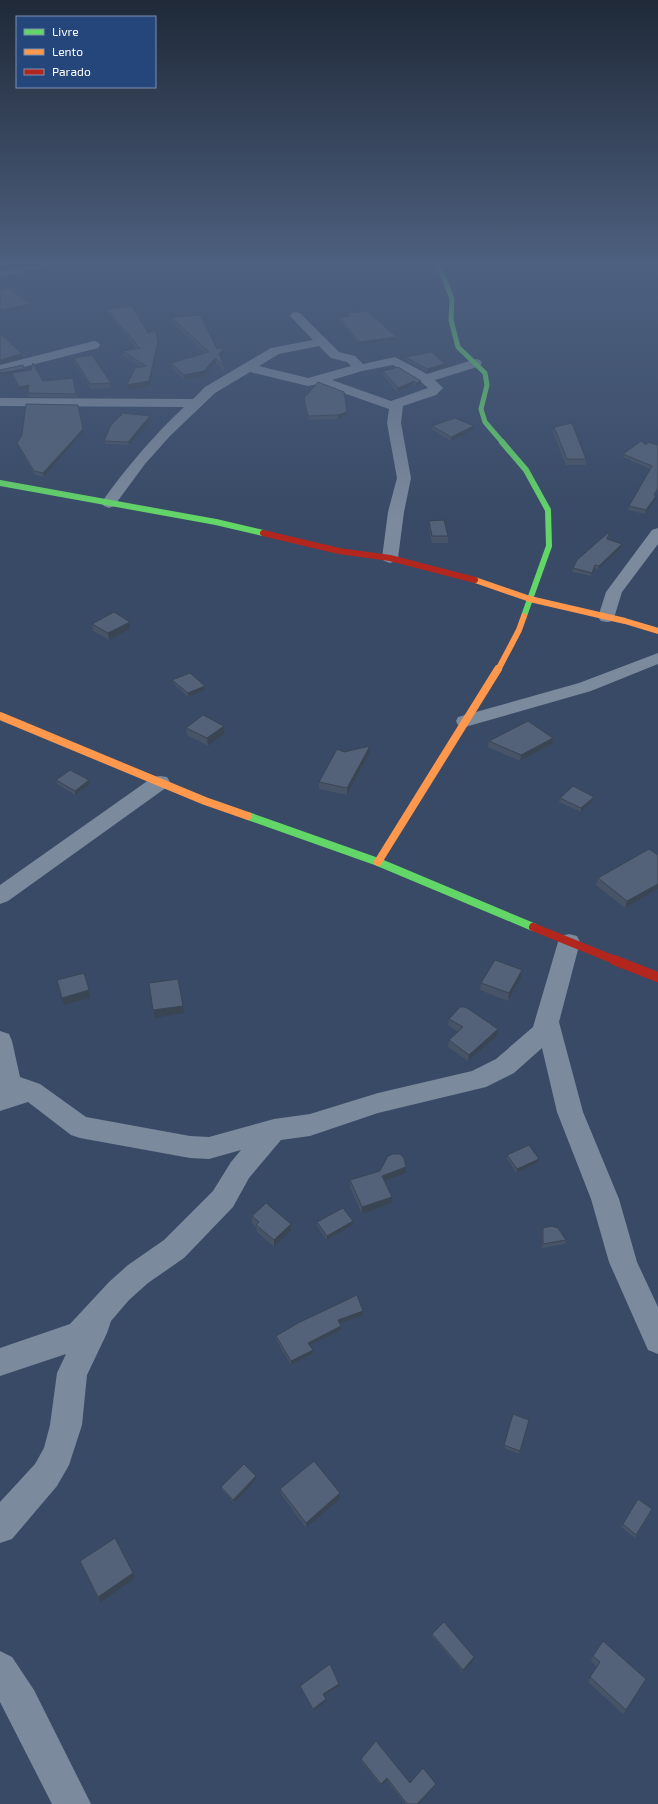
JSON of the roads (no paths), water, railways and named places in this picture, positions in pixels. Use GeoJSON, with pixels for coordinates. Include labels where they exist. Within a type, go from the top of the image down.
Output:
{"type":"FeatureCollection","features":[{"type":"Feature","properties":{"kind":"street"},"geometry":{"type":"LineString","coordinates":[[0,369],[78,349]]}},
{"type":"Feature","properties":{"kind":"street"},"geometry":{"type":"LineString","coordinates":[[109,503],[140,461],[195,403],[210,390],[247,367],[275,351],[284,349]]}},
{"type":"Feature","properties":{"kind":"street"},"geometry":{"type":"LineString","coordinates":[[329,349],[335,355],[351,359],[360,368]]}},
{"type":"Feature","properties":{"kind":"street"},"geometry":{"type":"LineString","coordinates":[[378,862],[501,665],[519,630],[549,546],[550,524],[548,510],[526,470],[485,422],[481,409],[487,385],[485,373],[460,349]]}},
{"type":"Feature","properties":{"kind":"street"},"geometry":{"type":"LineString","coordinates":[[247,367],[302,381],[319,380],[360,368],[395,361],[426,379],[436,388],[431,392],[396,406],[386,406],[319,380]]}},
{"type":"Feature","properties":{"kind":"street"},"geometry":{"type":"LineString","coordinates":[[426,379],[476,363]]}},
{"type":"Feature","properties":{"kind":"street"},"geometry":{"type":"LineString","coordinates":[[0,402],[195,403]]}},
{"type":"Feature","properties":{"kind":"street"},"geometry":{"type":"LineString","coordinates":[[390,558],[396,512],[404,478],[394,423],[396,406]]}},
{"type":"Feature","properties":{"kind":"street"},"geometry":{"type":"LineString","coordinates":[[0,483],[216,522],[339,551],[390,558],[487,583],[530,599],[607,616],[658,631]]}},
{"type":"Feature","properties":{"kind":"street"},"geometry":{"type":"LineString","coordinates":[[607,616],[614,592],[658,533]]}},
{"type":"Feature","properties":{"kind":"street"},"geometry":{"type":"LineString","coordinates":[[465,721],[585,687],[658,658]]}},
{"type":"Feature","properties":{"kind":"street"},"geometry":{"type":"LineString","coordinates":[[0,716],[205,801],[378,862],[569,942],[658,977]]}},
{"type":"Feature","properties":{"kind":"street"},"geometry":{"type":"LineString","coordinates":[[0,896],[160,782]]}},
{"type":"Feature","properties":{"kind":"street"},"geometry":{"type":"LineString","coordinates":[[549,1027],[544,1031],[569,942]]}},
{"type":"Feature","properties":{"kind":"street"},"geometry":{"type":"LineString","coordinates":[[0,1041],[9,1083],[31,1091],[80,1127],[190,1147],[209,1148],[274,1130],[310,1125],[378,1103],[477,1080],[505,1066],[549,1027]]}},
{"type":"Feature","properties":{"kind":"street"},"geometry":{"type":"LineString","coordinates":[[549,1027],[570,1112],[605,1199],[623,1262],[658,1340]]}},
{"type":"Feature","properties":{"kind":"street"},"geometry":{"type":"LineString","coordinates":[[0,1101],[31,1091]]}},
{"type":"Feature","properties":{"kind":"street"},"geometry":{"type":"LineString","coordinates":[[0,1362],[80,1335],[119,1291],[138,1274],[174,1249],[223,1199],[240,1170],[274,1130]]}},
{"type":"Feature","properties":{"kind":"street"},"geometry":{"type":"LineString","coordinates":[[0,1526],[46,1475],[58,1454],[66,1425],[72,1373],[104,1307]]}},
{"type":"Feature","properties":{"kind":"street"},"geometry":{"type":"LineString","coordinates":[[0,1669],[21,1703],[72,1804]]}}]}
